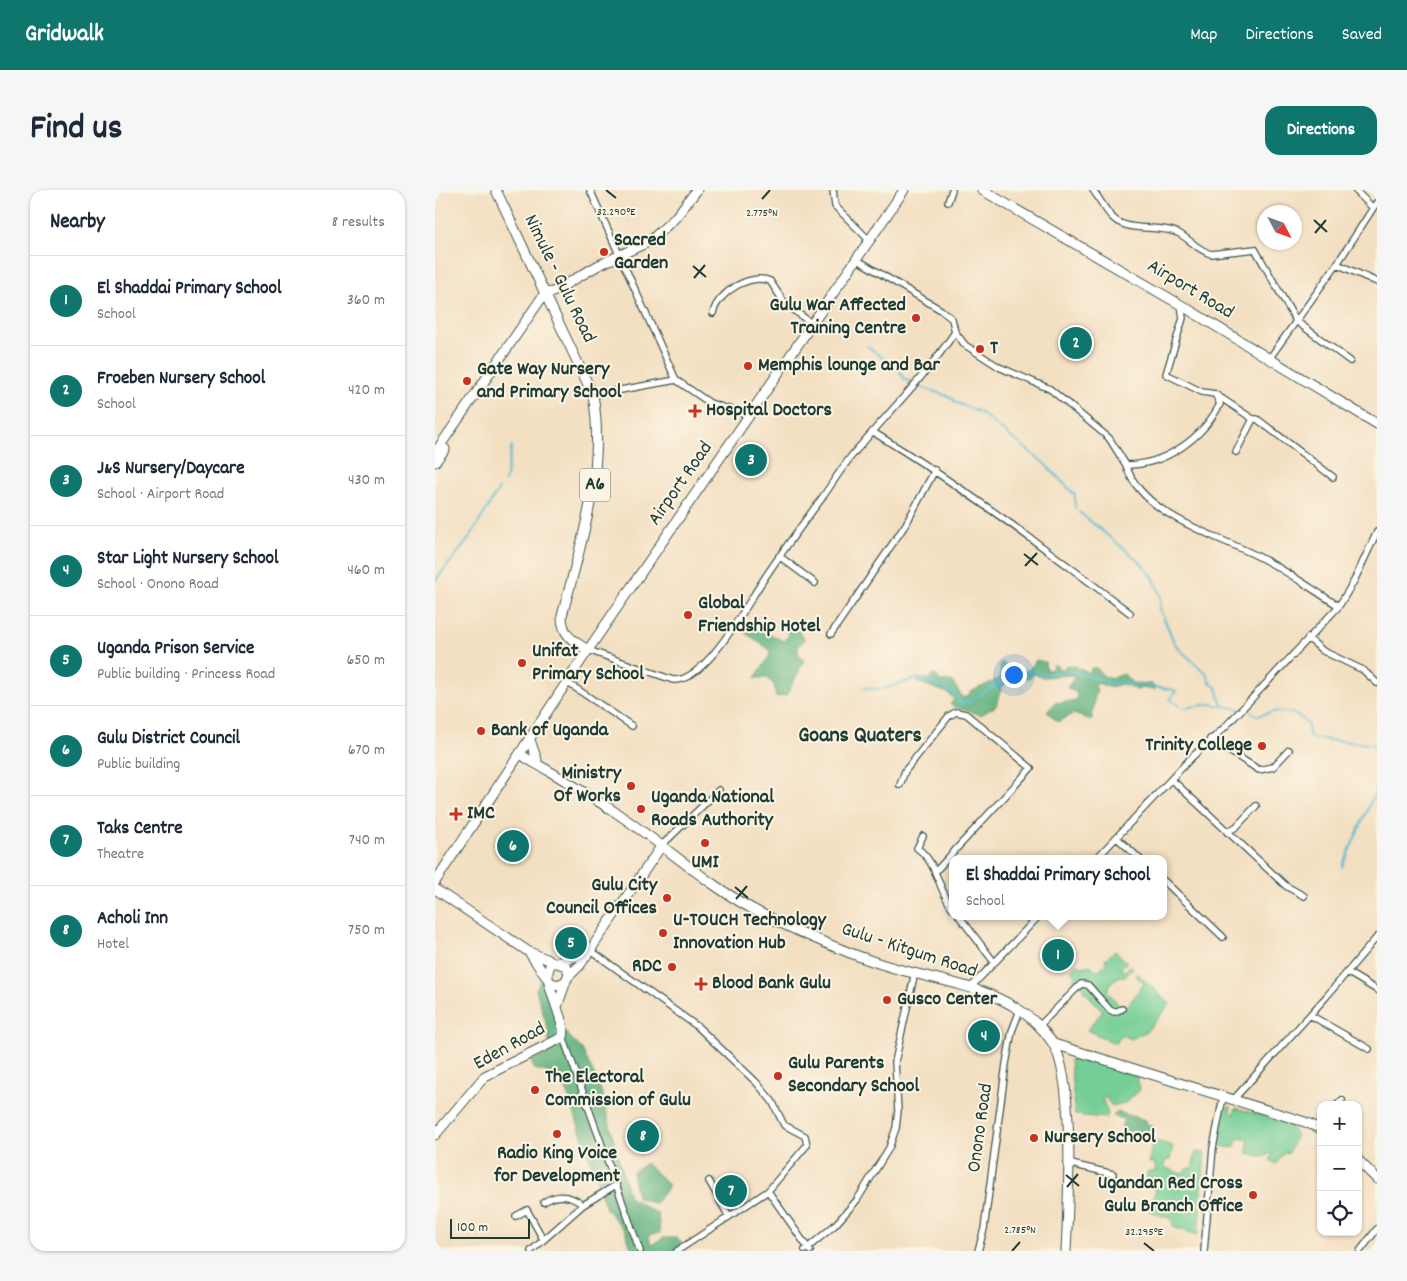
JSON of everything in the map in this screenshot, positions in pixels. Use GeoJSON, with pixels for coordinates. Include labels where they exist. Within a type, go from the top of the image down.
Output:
{"type":"FeatureCollection","features":[{"type":"Feature","properties":{"kind":"street","name":"Nimule - Gulu Road"},"geometry":{"type":"LineString","coordinates":[[496,190],[549,294],[593,395],[598,422],[595,482],[561,616],[563,630],[568,636],[588,650]]}},
{"type":"Feature","properties":{"kind":"street"},"geometry":{"type":"LineString","coordinates":[[590,190],[618,256],[676,380],[710,403],[732,412],[749,416]]}},
{"type":"Feature","properties":{"kind":"street"},"geometry":{"type":"LineString","coordinates":[[435,453],[549,294],[618,256],[644,245],[661,232],[697,190]]}},
{"type":"Feature","properties":{"kind":"street"},"geometry":{"type":"LineString","coordinates":[[833,190],[835,206],[869,240]]}},
{"type":"Feature","properties":{"kind":"street","name":"Airport Road"},"geometry":{"type":"LineString","coordinates":[[588,650],[904,190]]}},
{"type":"Feature","properties":{"kind":"street"},"geometry":{"type":"LineString","coordinates":[[947,202],[952,190]]}},
{"type":"Feature","properties":{"kind":"street","name":"Airport Road"},"geometry":{"type":"LineString","coordinates":[[982,190],[1181,305],[1377,424]]}},
{"type":"Feature","properties":{"kind":"street"},"geometry":{"type":"LineString","coordinates":[[1093,190],[1109,213],[1119,223],[1171,230],[1204,252],[1211,254],[1255,249],[1295,321],[1350,361]]}},
{"type":"Feature","properties":{"kind":"street"},"geometry":{"type":"LineString","coordinates":[[1269,359],[1337,264],[1375,205],[1355,190]]}},
{"type":"Feature","properties":{"kind":"street"},"geometry":{"type":"LineString","coordinates":[[856,259],[947,313],[952,319],[955,332],[965,345],[999,367],[1050,389],[1109,438],[1126,466],[1129,475],[1142,491],[1176,518],[1207,535],[1252,553],[1297,576],[1339,606]]}},
{"type":"Feature","properties":{"kind":"street"},"geometry":{"type":"LineString","coordinates":[[1337,264],[1377,282]]}},
{"type":"Feature","properties":{"kind":"street"},"geometry":{"type":"LineString","coordinates":[[713,313],[715,306],[729,289],[763,279],[770,281],[784,302],[812,324]]}},
{"type":"Feature","properties":{"kind":"street"},"geometry":{"type":"LineString","coordinates":[[435,462],[549,294]]}},
{"type":"Feature","properties":{"kind":"street"},"geometry":{"type":"LineString","coordinates":[[1181,305],[1183,318],[1166,374],[1202,392],[1215,394],[1253,419],[1257,419],[1333,477]]}},
{"type":"Feature","properties":{"kind":"street"},"geometry":{"type":"LineString","coordinates":[[435,882],[588,650],[673,680],[686,678],[713,653],[779,556],[847,462],[925,375],[955,332]]}},
{"type":"Feature","properties":{"kind":"street"},"geometry":{"type":"LineString","coordinates":[[593,395],[676,380]]}},
{"type":"Feature","properties":{"kind":"street"},"geometry":{"type":"LineString","coordinates":[[1126,466],[1155,462],[1193,438],[1208,422],[1220,404],[1215,394]]}},
{"type":"Feature","properties":{"kind":"street"},"geometry":{"type":"LineString","coordinates":[[1236,452],[1253,419]]}},
{"type":"Feature","properties":{"kind":"street"},"geometry":{"type":"LineString","coordinates":[[873,432],[935,470],[1057,557],[1130,613]]}},
{"type":"Feature","properties":{"kind":"street"},"geometry":{"type":"LineString","coordinates":[[831,634],[906,524],[935,470]]}},
{"type":"Feature","properties":{"kind":"street"},"geometry":{"type":"LineString","coordinates":[[1100,855],[1171,779],[1210,740],[1225,728],[1339,606],[1354,581],[1377,532]]}},
{"type":"Feature","properties":{"kind":"street"},"geometry":{"type":"LineString","coordinates":[[779,556],[815,583]]}},
{"type":"Feature","properties":{"kind":"street"},"geometry":{"type":"LineString","coordinates":[[1308,638],[1323,651],[1363,670],[1377,683]]}},
{"type":"Feature","properties":{"kind":"street"},"geometry":{"type":"LineString","coordinates":[[568,683],[632,726]]}},
{"type":"Feature","properties":{"kind":"street"},"geometry":{"type":"LineString","coordinates":[[900,785],[905,772],[949,716],[956,712],[966,714],[1031,768],[951,855]]}},
{"type":"Feature","properties":{"kind":"street"},"geometry":{"type":"LineString","coordinates":[[514,764],[534,761],[530,740]]}},
{"type":"Feature","properties":{"kind":"street"},"geometry":{"type":"LineString","coordinates":[[1210,740],[1259,770],[1273,767],[1289,750]]}},
{"type":"Feature","properties":{"kind":"street","name":"Gulu - Kitgum Road"},"geometry":{"type":"LineString","coordinates":[[522,752],[662,844],[729,893],[762,914],[873,962],[970,988],[1020,1010],[1039,1026],[1054,1044],[1064,1075],[1067,1100],[1069,1193],[1066,1251]]}},
{"type":"Feature","properties":{"kind":"street"},"geometry":{"type":"LineString","coordinates":[[1171,779],[1287,886],[1304,896]]}},
{"type":"Feature","properties":{"kind":"street"},"geometry":{"type":"LineString","coordinates":[[589,952],[548,966],[548,979],[558,985],[567,979],[589,952],[662,844],[719,790]]}},
{"type":"Feature","properties":{"kind":"street"},"geometry":{"type":"LineString","coordinates":[[1227,832],[1236,827],[1256,806]]}},
{"type":"Feature","properties":{"kind":"street"},"geometry":{"type":"LineString","coordinates":[[923,836],[917,848],[930,859],[941,892],[949,903]]}},
{"type":"Feature","properties":{"kind":"street"},"geometry":{"type":"LineString","coordinates":[[1117,838],[1136,855]]}},
{"type":"Feature","properties":{"kind":"street"},"geometry":{"type":"LineString","coordinates":[[935,872],[949,857]]}},
{"type":"Feature","properties":{"kind":"street"},"geometry":{"type":"LineString","coordinates":[[1167,884],[1223,937]]}},
{"type":"Feature","properties":{"kind":"street"},"geometry":{"type":"LineString","coordinates":[[435,889],[529,952],[557,962],[568,969],[567,979],[557,1006]]}},
{"type":"Feature","properties":{"kind":"street"},"geometry":{"type":"LineString","coordinates":[[962,920],[994,962]]}},
{"type":"Feature","properties":{"kind":"street"},"geometry":{"type":"LineString","coordinates":[[970,988],[1035,920]]}},
{"type":"Feature","properties":{"kind":"street"},"geometry":{"type":"LineString","coordinates":[[1233,1100],[1377,937]]}},
{"type":"Feature","properties":{"kind":"street","name":"Eden Road"},"geometry":{"type":"LineString","coordinates":[[435,1135],[485,1076],[563,1037],[557,1006],[548,979],[529,952]]}},
{"type":"Feature","properties":{"kind":"street"},"geometry":{"type":"LineString","coordinates":[[589,952],[698,1027],[756,1082],[772,1101],[779,1118],[785,1126],[805,1136],[807,1144],[768,1191],[677,1251]]}},
{"type":"Feature","properties":{"kind":"street"},"geometry":{"type":"LineString","coordinates":[[768,1191],[807,1250],[835,1225],[857,1200],[889,1148],[896,1128],[898,1111],[895,1062],[915,972]]}},
{"type":"Feature","properties":{"kind":"street"},"geometry":{"type":"LineString","coordinates":[[1347,972],[1377,990]]}},
{"type":"Feature","properties":{"kind":"street"},"geometry":{"type":"LineString","coordinates":[[1039,1026],[1081,984],[1088,984],[1110,1010],[1118,1012],[1122,1009]]}},
{"type":"Feature","properties":{"kind":"street","name":"Onono Road"},"geometry":{"type":"LineString","coordinates":[[978,1251],[984,1229],[1006,1064],[1012,1031],[1020,1010]]}},
{"type":"Feature","properties":{"kind":"street"},"geometry":{"type":"LineString","coordinates":[[1310,1015],[1369,1049]]}},
{"type":"Feature","properties":{"kind":"street"},"geometry":{"type":"LineString","coordinates":[[563,1037],[640,1251]]}},
{"type":"Feature","properties":{"kind":"street"},"geometry":{"type":"LineString","coordinates":[[1054,1044],[1317,1125]]}},
{"type":"Feature","properties":{"kind":"street"},"geometry":{"type":"LineString","coordinates":[[1204,1251],[1213,1148],[1223,1097]]}},
{"type":"Feature","properties":{"kind":"street"},"geometry":{"type":"LineString","coordinates":[[1067,1163],[1113,1174]]}},
{"type":"Feature","properties":{"kind":"street"},"geometry":{"type":"LineString","coordinates":[[1362,1164],[1377,1179]]}},
{"type":"Feature","properties":{"kind":"street"},"geometry":{"type":"LineString","coordinates":[[709,1181],[729,1217]]}},
{"type":"Feature","properties":{"kind":"street"},"geometry":{"type":"LineString","coordinates":[[531,1251],[583,1205],[616,1185]]}},
{"type":"Feature","properties":{"kind":"street"},"geometry":{"type":"LineString","coordinates":[[545,1202],[553,1196],[564,1195],[583,1205]]}},
{"type":"Feature","properties":{"kind":"street"},"geometry":{"type":"LineString","coordinates":[[517,1216],[527,1210],[543,1239]]}},
{"type":"Feature","properties":{"kind":"street"},"geometry":{"type":"LineString","coordinates":[[1360,1251],[1377,1229]]}},
{"type":"Feature","properties":{"kind":"green space"},"geometry":{"type":"Polygon","coordinates":[[[762,625],[770,634],[783,641],[789,635],[785,629],[798,630],[805,640],[798,646],[798,653],[804,661],[787,695],[776,697],[774,685],[767,678],[755,678],[770,655],[769,649],[744,632],[762,625]]]}},
{"type":"Feature","properties":{"kind":"green space"},"geometry":{"type":"Polygon","coordinates":[[[1036,660],[1045,662],[1046,670],[1052,669],[1054,664],[1062,670],[1067,665],[1075,666],[1090,673],[1091,668],[1097,668],[1106,678],[1124,674],[1132,683],[1152,684],[1155,690],[1141,688],[1138,690],[1122,684],[1109,687],[1097,683],[1095,686],[1098,693],[1095,696],[1092,720],[1073,714],[1057,722],[1047,712],[1055,703],[1076,701],[1077,693],[1067,688],[1074,678],[1073,675],[1042,677],[1033,674],[1029,679],[1019,678],[1002,686],[996,706],[981,715],[950,705],[954,699],[948,693],[917,682],[918,678],[929,679],[932,675],[937,676],[941,682],[952,681],[963,698],[969,695],[970,692],[1000,678],[1000,663],[1005,663],[1007,675],[1030,669],[1036,660]]]}},
{"type":"Feature","properties":{"kind":"green space"},"geometry":{"type":"Polygon","coordinates":[[[1115,951],[1127,962],[1121,968],[1124,972],[1130,966],[1133,968],[1124,977],[1121,976],[1112,981],[1107,991],[1119,1005],[1127,1006],[1143,985],[1144,983],[1135,975],[1138,974],[1170,1004],[1146,1032],[1131,1039],[1121,1035],[1116,1044],[1087,1030],[1103,1011],[1083,990],[1085,988],[1073,979],[1076,976],[1071,970],[1077,963],[1082,967],[1090,965],[1098,971],[1106,963],[1105,959],[1115,951]]]}},
{"type":"Feature","properties":{"kind":"green space"},"geometry":{"type":"Polygon","coordinates":[[[540,981],[546,983],[561,1028],[582,1049],[600,1087],[629,1197],[658,1214],[660,1233],[649,1235],[651,1245],[663,1238],[677,1238],[685,1247],[682,1251],[632,1251],[625,1231],[606,1209],[562,1076],[534,1069],[531,1061],[548,1054],[549,1033],[536,990],[540,981]]]}},
{"type":"Feature","properties":{"kind":"green space"},"geometry":{"type":"Polygon","coordinates":[[[1076,1057],[1137,1076],[1140,1090],[1125,1103],[1112,1106],[1105,1097],[1102,1098],[1108,1114],[1106,1118],[1075,1115],[1070,1060],[1076,1057]]]}},
{"type":"Feature","properties":{"kind":"green space"},"geometry":{"type":"Polygon","coordinates":[[[1229,1106],[1231,1107],[1230,1113],[1234,1114],[1236,1108],[1288,1123],[1296,1135],[1289,1153],[1284,1152],[1276,1164],[1270,1160],[1273,1152],[1264,1157],[1248,1153],[1249,1140],[1238,1138],[1234,1148],[1218,1146],[1223,1112],[1229,1106]]]}},
{"type":"Feature","properties":{"kind":"green space"},"geometry":{"type":"Polygon","coordinates":[[[1117,1112],[1146,1120],[1147,1124],[1152,1126],[1150,1131],[1145,1133],[1138,1131],[1133,1135],[1121,1127],[1124,1119],[1113,1116],[1117,1112]]]}},
{"type":"Feature","properties":{"kind":"green space"},"geometry":{"type":"Polygon","coordinates":[[[1152,1140],[1173,1146],[1170,1160],[1165,1161],[1164,1167],[1179,1173],[1185,1172],[1187,1168],[1192,1169],[1196,1152],[1205,1153],[1198,1235],[1173,1227],[1173,1220],[1149,1211],[1156,1189],[1146,1184],[1147,1172],[1156,1171],[1154,1162],[1149,1163],[1152,1140]]]}},
{"type":"Feature","properties":{"kind":"green space"},"geometry":{"type":"Polygon","coordinates":[[[646,1163],[669,1185],[655,1204],[637,1197],[632,1173],[646,1163]]]}},
{"type":"Feature","properties":{"kind":"waterway"},"geometry":{"type":"LineString","coordinates":[[867,346],[900,371],[904,379],[915,384]]}},
{"type":"Feature","properties":{"kind":"waterway"},"geometry":{"type":"LineString","coordinates":[[923,388],[951,397],[955,402],[981,413],[1044,463],[1075,495],[1075,508]]}},
{"type":"Feature","properties":{"kind":"waterway"},"geometry":{"type":"LineString","coordinates":[[505,481],[512,446]]}},
{"type":"Feature","properties":{"kind":"waterway"},"geometry":{"type":"LineString","coordinates":[[435,581],[468,540],[499,489]]}},
{"type":"Feature","properties":{"kind":"waterway"},"geometry":{"type":"LineString","coordinates":[[1079,512],[1139,561],[1153,577],[1161,597],[1160,609],[1174,642],[1179,649],[1207,674],[1210,683],[1217,688],[1222,706]]}},
{"type":"Feature","properties":{"kind":"waterway"},"geometry":{"type":"LineString","coordinates":[[863,688],[883,689],[914,679],[924,680],[954,693],[961,704],[1026,670],[1041,674],[1075,672],[1111,683],[1127,683],[1129,686],[1142,685],[1174,690],[1176,692],[1171,697],[1171,700],[1183,708],[1211,704],[1240,709]]}},
{"type":"Feature","properties":{"kind":"waterway"},"geometry":{"type":"LineString","coordinates":[[1249,710],[1258,716],[1271,712],[1292,713],[1308,725],[1309,735],[1312,738],[1377,745]]}},
{"type":"Feature","properties":{"kind":"waterway"},"geometry":{"type":"LineString","coordinates":[[1342,867],[1377,788]]}},
{"type":"Feature","properties":{"kind":"place","name":"Sacred Garden"},"geometry":{"type":"Point","coordinates":[604,252]}},
{"type":"Feature","properties":{"kind":"place","name":"Gulu War Affected Training Centre"},"geometry":{"type":"Point","coordinates":[916,318]}},
{"type":"Feature","properties":{"kind":"place","name":"Froeben Nursery School"},"geometry":{"type":"Point","coordinates":[1076,343]}},
{"type":"Feature","properties":{"kind":"place","name":"T"},"geometry":{"type":"Point","coordinates":[980,349]}},
{"type":"Feature","properties":{"kind":"place","name":"Memphis lounge and Bar"},"geometry":{"type":"Point","coordinates":[748,366]}},
{"type":"Feature","properties":{"kind":"place","name":"Gate Way Nursery and Primary School"},"geometry":{"type":"Point","coordinates":[467,381]}},
{"type":"Feature","properties":{"kind":"place","name":"Hospital Doctors"},"geometry":{"type":"Point","coordinates":[695,411]}},
{"type":"Feature","properties":{"kind":"place","name":"J&S Nursery/Daycare"},"geometry":{"type":"Point","coordinates":[751,460]}},
{"type":"Feature","properties":{"kind":"place","name":"Global Friendship Hotel"},"geometry":{"type":"Point","coordinates":[688,615]}},
{"type":"Feature","properties":{"kind":"place","name":"Unifat Primary School"},"geometry":{"type":"Point","coordinates":[522,663]}},
{"type":"Feature","properties":{"kind":"place","name":"Bank of Uganda"},"geometry":{"type":"Point","coordinates":[481,731]}},
{"type":"Feature","properties":{"kind":"place","name":"Trinity College"},"geometry":{"type":"Point","coordinates":[1262,746]}},
{"type":"Feature","properties":{"kind":"place","name":"Ministry Of Works"},"geometry":{"type":"Point","coordinates":[631,786]}},
{"type":"Feature","properties":{"kind":"place","name":"Uganda National Roads Authority"},"geometry":{"type":"Point","coordinates":[641,809]}},
{"type":"Feature","properties":{"kind":"place","name":"IMC"},"geometry":{"type":"Point","coordinates":[456,814]}},
{"type":"Feature","properties":{"kind":"place","name":"UMI"},"geometry":{"type":"Point","coordinates":[705,843]}},
{"type":"Feature","properties":{"kind":"place","name":"Gulu District Council"},"geometry":{"type":"Point","coordinates":[513,846]}},
{"type":"Feature","properties":{"kind":"place","name":"Gulu City Council Offices"},"geometry":{"type":"Point","coordinates":[667,898]}},
{"type":"Feature","properties":{"kind":"place","name":"U-TOUCH Technology Innovation Hub"},"geometry":{"type":"Point","coordinates":[663,933]}},
{"type":"Feature","properties":{"kind":"place","name":"Uganda Prison Service"},"geometry":{"type":"Point","coordinates":[571,943]}},
{"type":"Feature","properties":{"kind":"place","name":"El Shaddai Primary School"},"geometry":{"type":"Point","coordinates":[1058,955]}},
{"type":"Feature","properties":{"kind":"place","name":"RDC"},"geometry":{"type":"Point","coordinates":[672,967]}},
{"type":"Feature","properties":{"kind":"place","name":"Blood Bank Gulu"},"geometry":{"type":"Point","coordinates":[701,984]}},
{"type":"Feature","properties":{"kind":"place","name":"Gusco Center"},"geometry":{"type":"Point","coordinates":[887,1000]}},
{"type":"Feature","properties":{"kind":"place","name":"Star Light Nursery School"},"geometry":{"type":"Point","coordinates":[984,1036]}},
{"type":"Feature","properties":{"kind":"place","name":"Gulu Parents Secondary School"},"geometry":{"type":"Point","coordinates":[778,1076]}},
{"type":"Feature","properties":{"kind":"place","name":"The Electoral Commission of Gulu"},"geometry":{"type":"Point","coordinates":[535,1090]}},
{"type":"Feature","properties":{"kind":"place","name":"Radio King Voice for Development"},"geometry":{"type":"Point","coordinates":[557,1134]}},
{"type":"Feature","properties":{"kind":"place","name":"Acholi Inn"},"geometry":{"type":"Point","coordinates":[643,1136]}},
{"type":"Feature","properties":{"kind":"place","name":"Nursery School"},"geometry":{"type":"Point","coordinates":[1034,1138]}},
{"type":"Feature","properties":{"kind":"place","name":"Taks Centre"},"geometry":{"type":"Point","coordinates":[731,1191]}},
{"type":"Feature","properties":{"kind":"place","name":"Ugandan Red Cross Gulu Branch Office"},"geometry":{"type":"Point","coordinates":[1253,1195]}},
{"type":"Feature","properties":{"kind":"district","name":"Goans Quaters"},"geometry":{"type":"Point","coordinates":[860,736]}}]}
